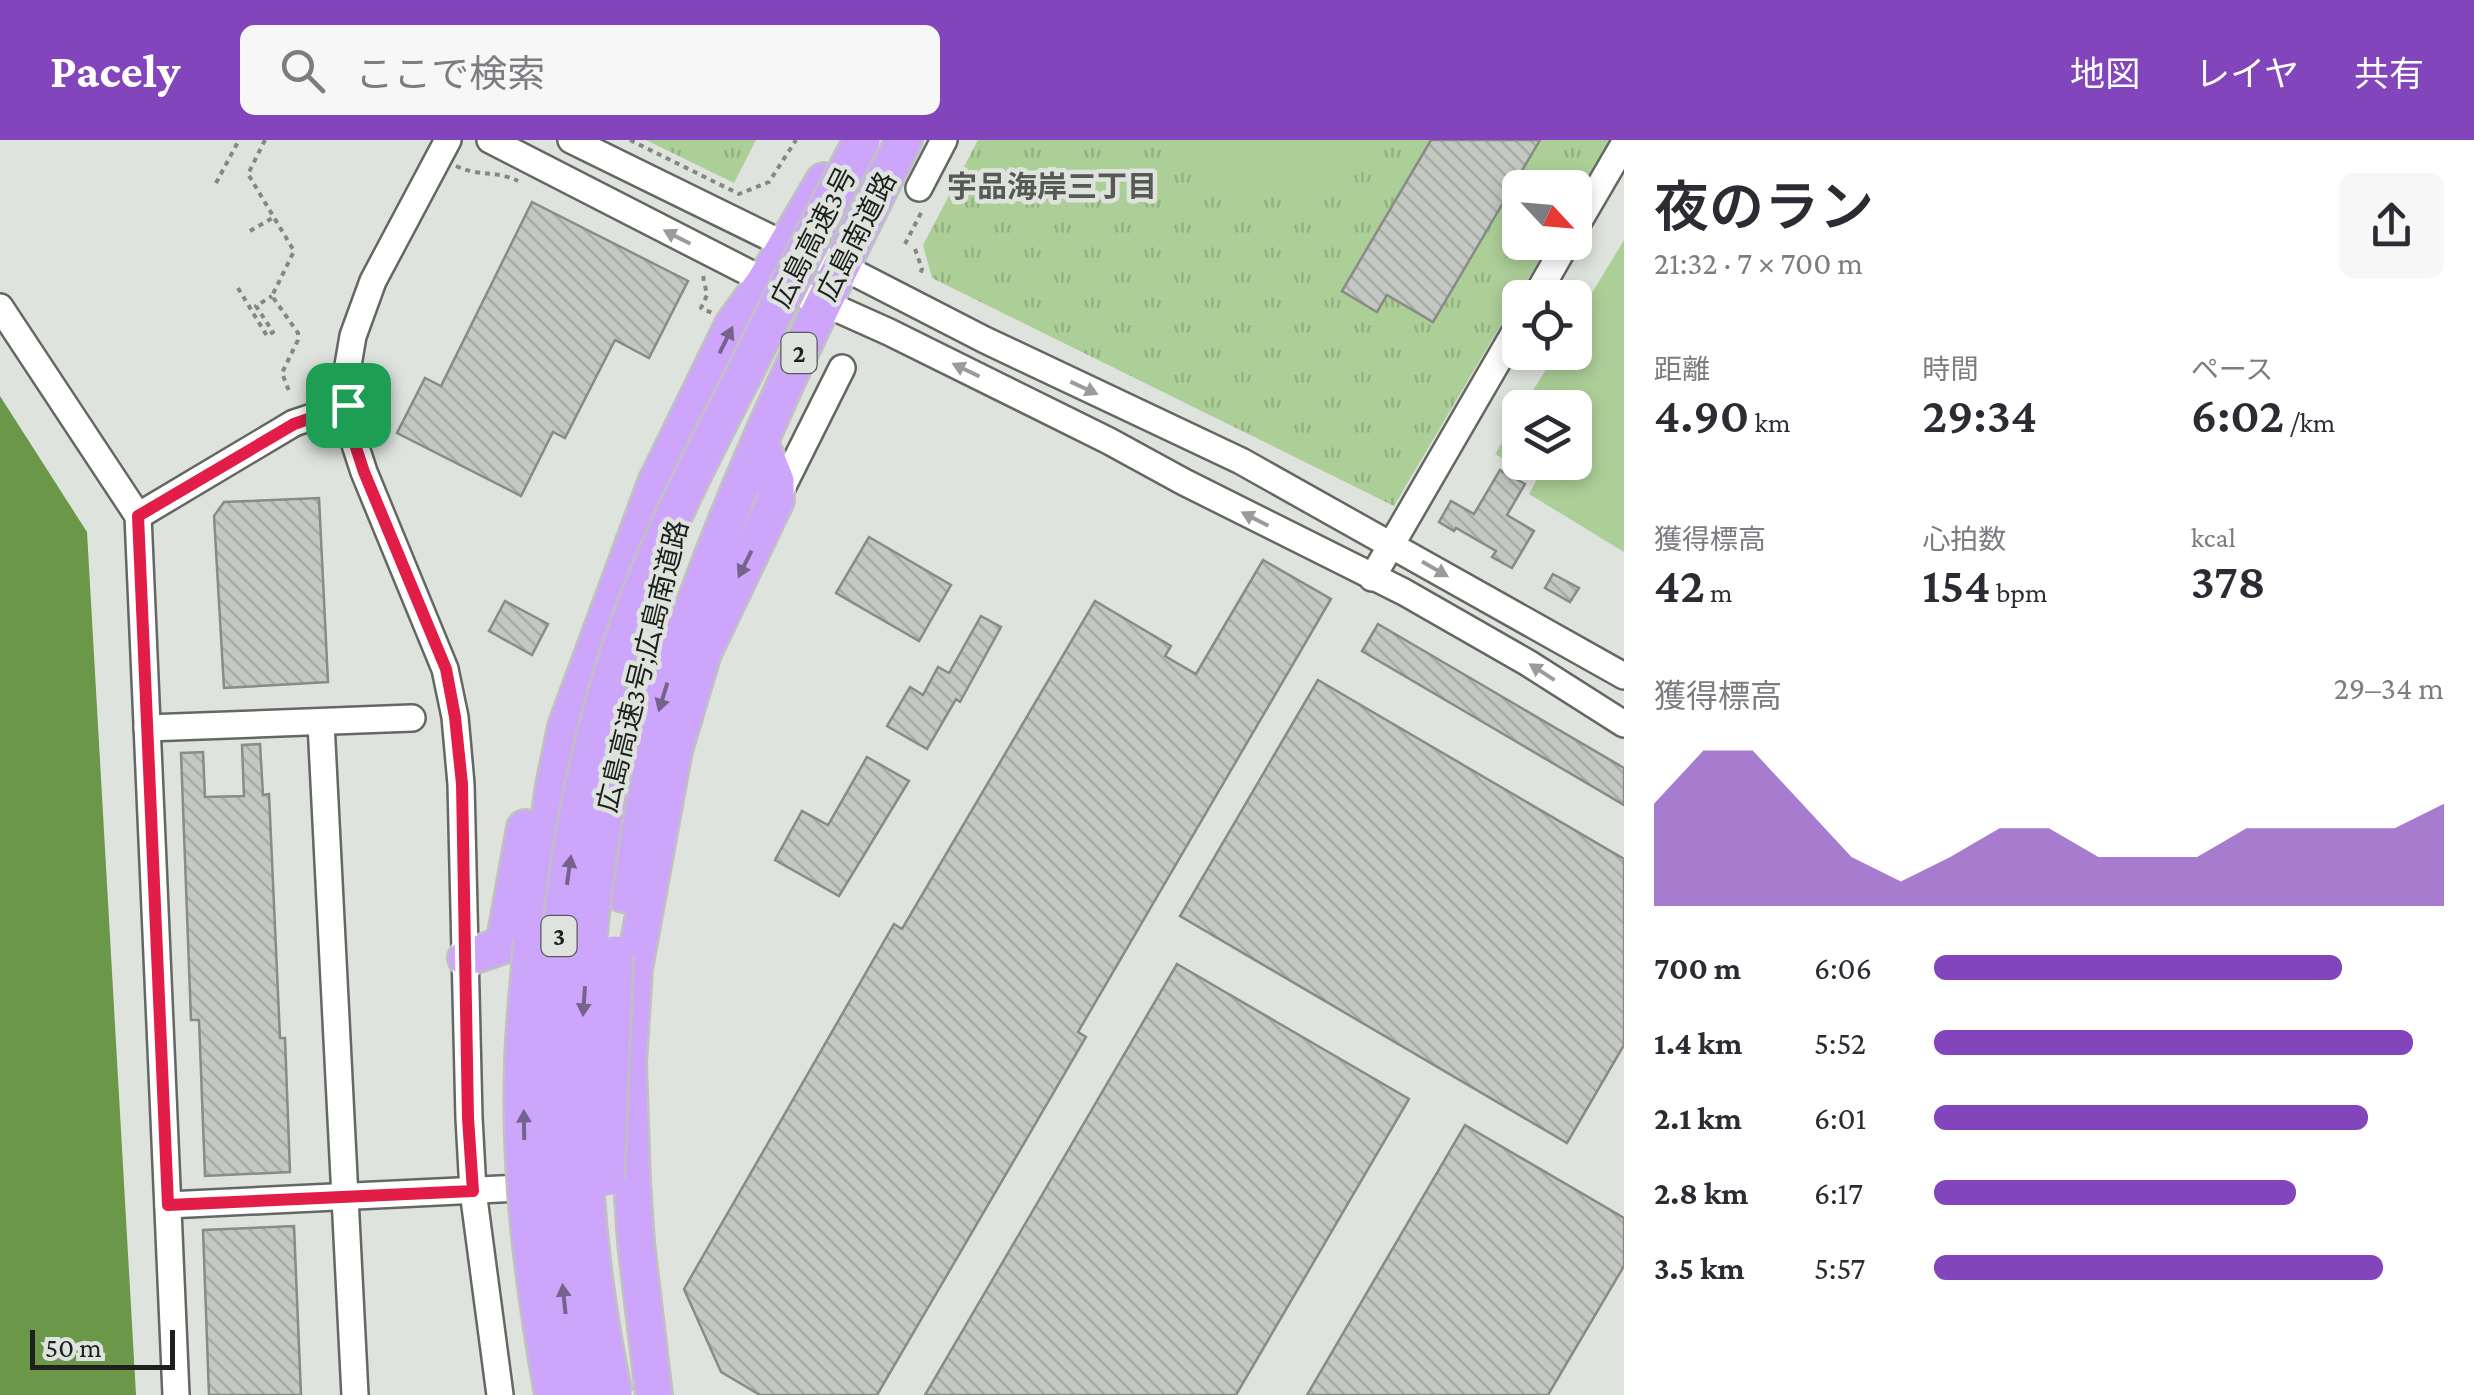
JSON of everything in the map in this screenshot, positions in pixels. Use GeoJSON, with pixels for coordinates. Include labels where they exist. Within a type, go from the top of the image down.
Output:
{"type":"FeatureCollection","features":[{"type":"Feature","properties":{"kind":"highway","name":"広島南道路"},"geometry":{"type":"LineString","coordinates":[[554,1395],[538,1308],[526,1199],[523,1066],[532,940],[566,728],[656,483],[734,325],[814,200],[846,140]]}},
{"type":"Feature","properties":{"kind":"highway","name":"広島高速3号"},"geometry":{"type":"LineString","coordinates":[[683,495],[862,140]]}},
{"type":"Feature","properties":{"kind":"highway","name":"広島南道路"},"geometry":{"type":"LineString","coordinates":[[633,1395],[606,1179],[615,954],[636,796],[678,650],[715,548],[822,302],[904,140]]}},
{"type":"Feature","properties":{"kind":"highway"},"geometry":{"type":"LineString","coordinates":[[466,958],[504,946],[536,762],[593,584],[657,430],[694,404]]}},
{"type":"Feature","properties":{"kind":"highway"},"geometry":{"type":"LineString","coordinates":[[654,1395],[632,1182],[628,1063],[634,969],[674,750],[702,653],[776,500],[776,481],[760,442]]}},
{"type":"Feature","properties":{"kind":"highway","name":"広島高速3号;広島南道路"},"geometry":{"type":"LineString","coordinates":[[581,1395],[568,1330],[558,1242],[554,1110],[558,943],[584,787],[611,680],[641,591],[683,495]]}},
{"type":"Feature","properties":{"kind":"highway","name":"広島高速3号;広島南道路"},"geometry":{"type":"LineString","coordinates":[[614,1395],[589,1241],[582,1119],[583,1010],[592,894],[610,782],[683,495]]}},
{"type":"Feature","properties":{"kind":"street"},"geometry":{"type":"LineString","coordinates":[[448,140],[373,281],[353,336],[346,377],[349,426],[364,472],[446,669],[455,717],[462,784],[473,1191],[500,1395]]}},
{"type":"Feature","properties":{"kind":"street"},"geometry":{"type":"LineString","coordinates":[[490,140],[764,281],[822,302],[1108,440],[1528,663],[1624,724]]}},
{"type":"Feature","properties":{"kind":"street"},"geometry":{"type":"LineString","coordinates":[[571,140],[1240,461],[1624,676]]}},
{"type":"Feature","properties":{"kind":"street"},"geometry":{"type":"LineString","coordinates":[[919,188],[944,140]]}},
{"type":"Feature","properties":{"kind":"street"},"geometry":{"type":"LineString","coordinates":[[1592,199],[1624,144]]}},
{"type":"Feature","properties":{"kind":"street"},"geometry":{"type":"LineString","coordinates":[[0,307],[138,516],[176,1395]]}},
{"type":"Feature","properties":{"kind":"street"},"geometry":{"type":"LineString","coordinates":[[1372,578],[1502,353]]}},
{"type":"Feature","properties":{"kind":"street"},"geometry":{"type":"LineString","coordinates":[[776,500],[842,368]]}},
{"type":"Feature","properties":{"kind":"street"},"geometry":{"type":"LineString","coordinates":[[138,516],[294,424],[348,405]]}},
{"type":"Feature","properties":{"kind":"street"},"geometry":{"type":"LineString","coordinates":[[147,728],[412,718]]}},
{"type":"Feature","properties":{"kind":"street"},"geometry":{"type":"LineString","coordinates":[[321,723],[355,1395]]}},
{"type":"Feature","properties":{"kind":"street"},"geometry":{"type":"LineString","coordinates":[[168,1205],[632,1182]]}},
{"type":"Feature","properties":{"kind":"path"},"geometry":{"type":"LineString","coordinates":[[216,183],[239,140]]}},
{"type":"Feature","properties":{"kind":"path"},"geometry":{"type":"LineString","coordinates":[[238,288],[268,336],[272,332],[256,306],[272,296],[294,251],[248,174],[264,140]]}},
{"type":"Feature","properties":{"kind":"path"},"geometry":{"type":"LineString","coordinates":[[630,140],[740,194],[769,182],[796,140]]}},
{"type":"Feature","properties":{"kind":"path"},"geometry":{"type":"LineString","coordinates":[[474,175],[502,174],[519,182]]}},
{"type":"Feature","properties":{"kind":"path"},"geometry":{"type":"LineString","coordinates":[[250,231],[274,217]]}},
{"type":"Feature","properties":{"kind":"path"},"geometry":{"type":"LineString","coordinates":[[915,249],[922,269],[920,275]]}},
{"type":"Feature","properties":{"kind":"path"},"geometry":{"type":"LineString","coordinates":[[701,271],[708,286],[702,308],[713,314]]}},
{"type":"Feature","properties":{"kind":"path"},"geometry":{"type":"LineString","coordinates":[[272,296],[298,333],[282,374],[289,391]]}},
{"type":"Feature","properties":{"kind":"green space"},"geometry":{"type":"Polygon","coordinates":[[[646,140],[756,140],[734,183],[646,140]]]}},
{"type":"Feature","properties":{"kind":"green space"},"geometry":{"type":"Polygon","coordinates":[[[978,140],[1609,140],[1591,170],[1502,170],[1502,260],[1539,260],[1527,280],[1502,280],[1502,323],[1394,506],[932,278],[923,245],[978,140]]]}},
{"type":"Feature","properties":{"kind":"green space"},"geometry":{"type":"Polygon","coordinates":[[[1160,140],[1389,140],[1333,181],[1303,192],[1272,197],[1242,195],[1212,185],[1185,167],[1160,140]]]}},
{"type":"Feature","properties":{"kind":"green space"},"geometry":{"type":"Polygon","coordinates":[[[1624,240],[1624,552],[1529,494],[1536,480],[1592,480],[1592,390],[1533,390],[1546,370],[1592,370],[1592,293],[1624,240]]]}},
{"type":"Feature","properties":{"kind":"shaded area"},"geometry":{"type":"Polygon","coordinates":[[[0,396],[87,532],[136,1395],[0,1395],[0,396]]]}},
{"type":"Feature","properties":{"kind":"building"},"geometry":{"type":"Polygon","coordinates":[[[1431,140],[1540,140],[1522,170],[1502,170],[1502,205],[1433,322],[1387,295],[1377,312],[1342,291],[1431,140]]]}},
{"type":"Feature","properties":{"kind":"building"},"geometry":{"type":"Polygon","coordinates":[[[532,202],[688,281],[649,358],[615,340],[565,438],[553,432],[521,496],[397,433],[425,378],[441,386],[532,202]]]}},
{"type":"Feature","properties":{"kind":"building"},"geometry":{"type":"Polygon","coordinates":[[[1500,470],[1502,480],[1525,484],[1507,515],[1534,531],[1512,568],[1492,557],[1496,551],[1439,522],[1451,501],[1474,514],[1500,470]]]}},
{"type":"Feature","properties":{"kind":"building"},"geometry":{"type":"Polygon","coordinates":[[[319,498],[328,682],[224,688],[214,516],[224,502],[319,498]]]}},
{"type":"Feature","properties":{"kind":"building"},"geometry":{"type":"Polygon","coordinates":[[[869,537],[951,585],[919,641],[836,593],[869,537]]]}},
{"type":"Feature","properties":{"kind":"building"},"geometry":{"type":"Polygon","coordinates":[[[1263,560],[1331,599],[1078,1032],[1086,1037],[877,1395],[760,1395],[721,1372],[684,1289],[894,924],[902,929],[1095,601],[1171,646],[1165,656],[1196,674],[1263,560]]]}},
{"type":"Feature","properties":{"kind":"building"},"geometry":{"type":"Polygon","coordinates":[[[1553,574],[1579,588],[1570,602],[1545,588],[1553,574]]]}},
{"type":"Feature","properties":{"kind":"building"},"geometry":{"type":"Polygon","coordinates":[[[505,601],[548,624],[532,655],[489,631],[505,601]]]}},
{"type":"Feature","properties":{"kind":"building"},"geometry":{"type":"Polygon","coordinates":[[[981,616],[1001,627],[960,702],[956,699],[927,749],[887,726],[910,687],[923,695],[938,667],[949,673],[981,616]]]}},
{"type":"Feature","properties":{"kind":"building"},"geometry":{"type":"Polygon","coordinates":[[[1378,624],[1624,768],[1624,805],[1362,651],[1378,624]]]}},
{"type":"Feature","properties":{"kind":"building"},"geometry":{"type":"Polygon","coordinates":[[[1318,680],[1624,859],[1624,1045],[1567,1143],[1180,916],[1318,680]]]}},
{"type":"Feature","properties":{"kind":"building"},"geometry":{"type":"Polygon","coordinates":[[[260,744],[263,795],[269,794],[290,1172],[205,1176],[199,1020],[191,1020],[181,753],[203,752],[205,797],[244,796],[242,745],[260,744]]]}},
{"type":"Feature","properties":{"kind":"building"},"geometry":{"type":"Polygon","coordinates":[[[867,757],[909,781],[839,896],[775,860],[802,811],[828,825],[867,757]]]}},
{"type":"Feature","properties":{"kind":"building"},"geometry":{"type":"Polygon","coordinates":[[[1177,964],[1409,1099],[1236,1395],[925,1395],[1177,964]]]}},
{"type":"Feature","properties":{"kind":"building"},"geometry":{"type":"Polygon","coordinates":[[[1465,1125],[1624,1218],[1624,1266],[1548,1395],[1307,1395],[1465,1125]]]}},
{"type":"Feature","properties":{"kind":"building"},"geometry":{"type":"Polygon","coordinates":[[[294,1226],[301,1395],[209,1395],[203,1230],[294,1226]]]}},
{"type":"Feature","properties":{"kind":"district","name":"宇品海岸三丁目"},"geometry":{"type":"Point","coordinates":[1052,187]}},
{"type":"Feature","properties":{"kind":"route"},"geometry":{"type":"LineString","coordinates":[[348,405],[349,426],[364,472],[446,669],[455,717],[462,784],[468,1118],[473,1191],[168,1205],[138,516],[294,424],[348,405]]}}]}
